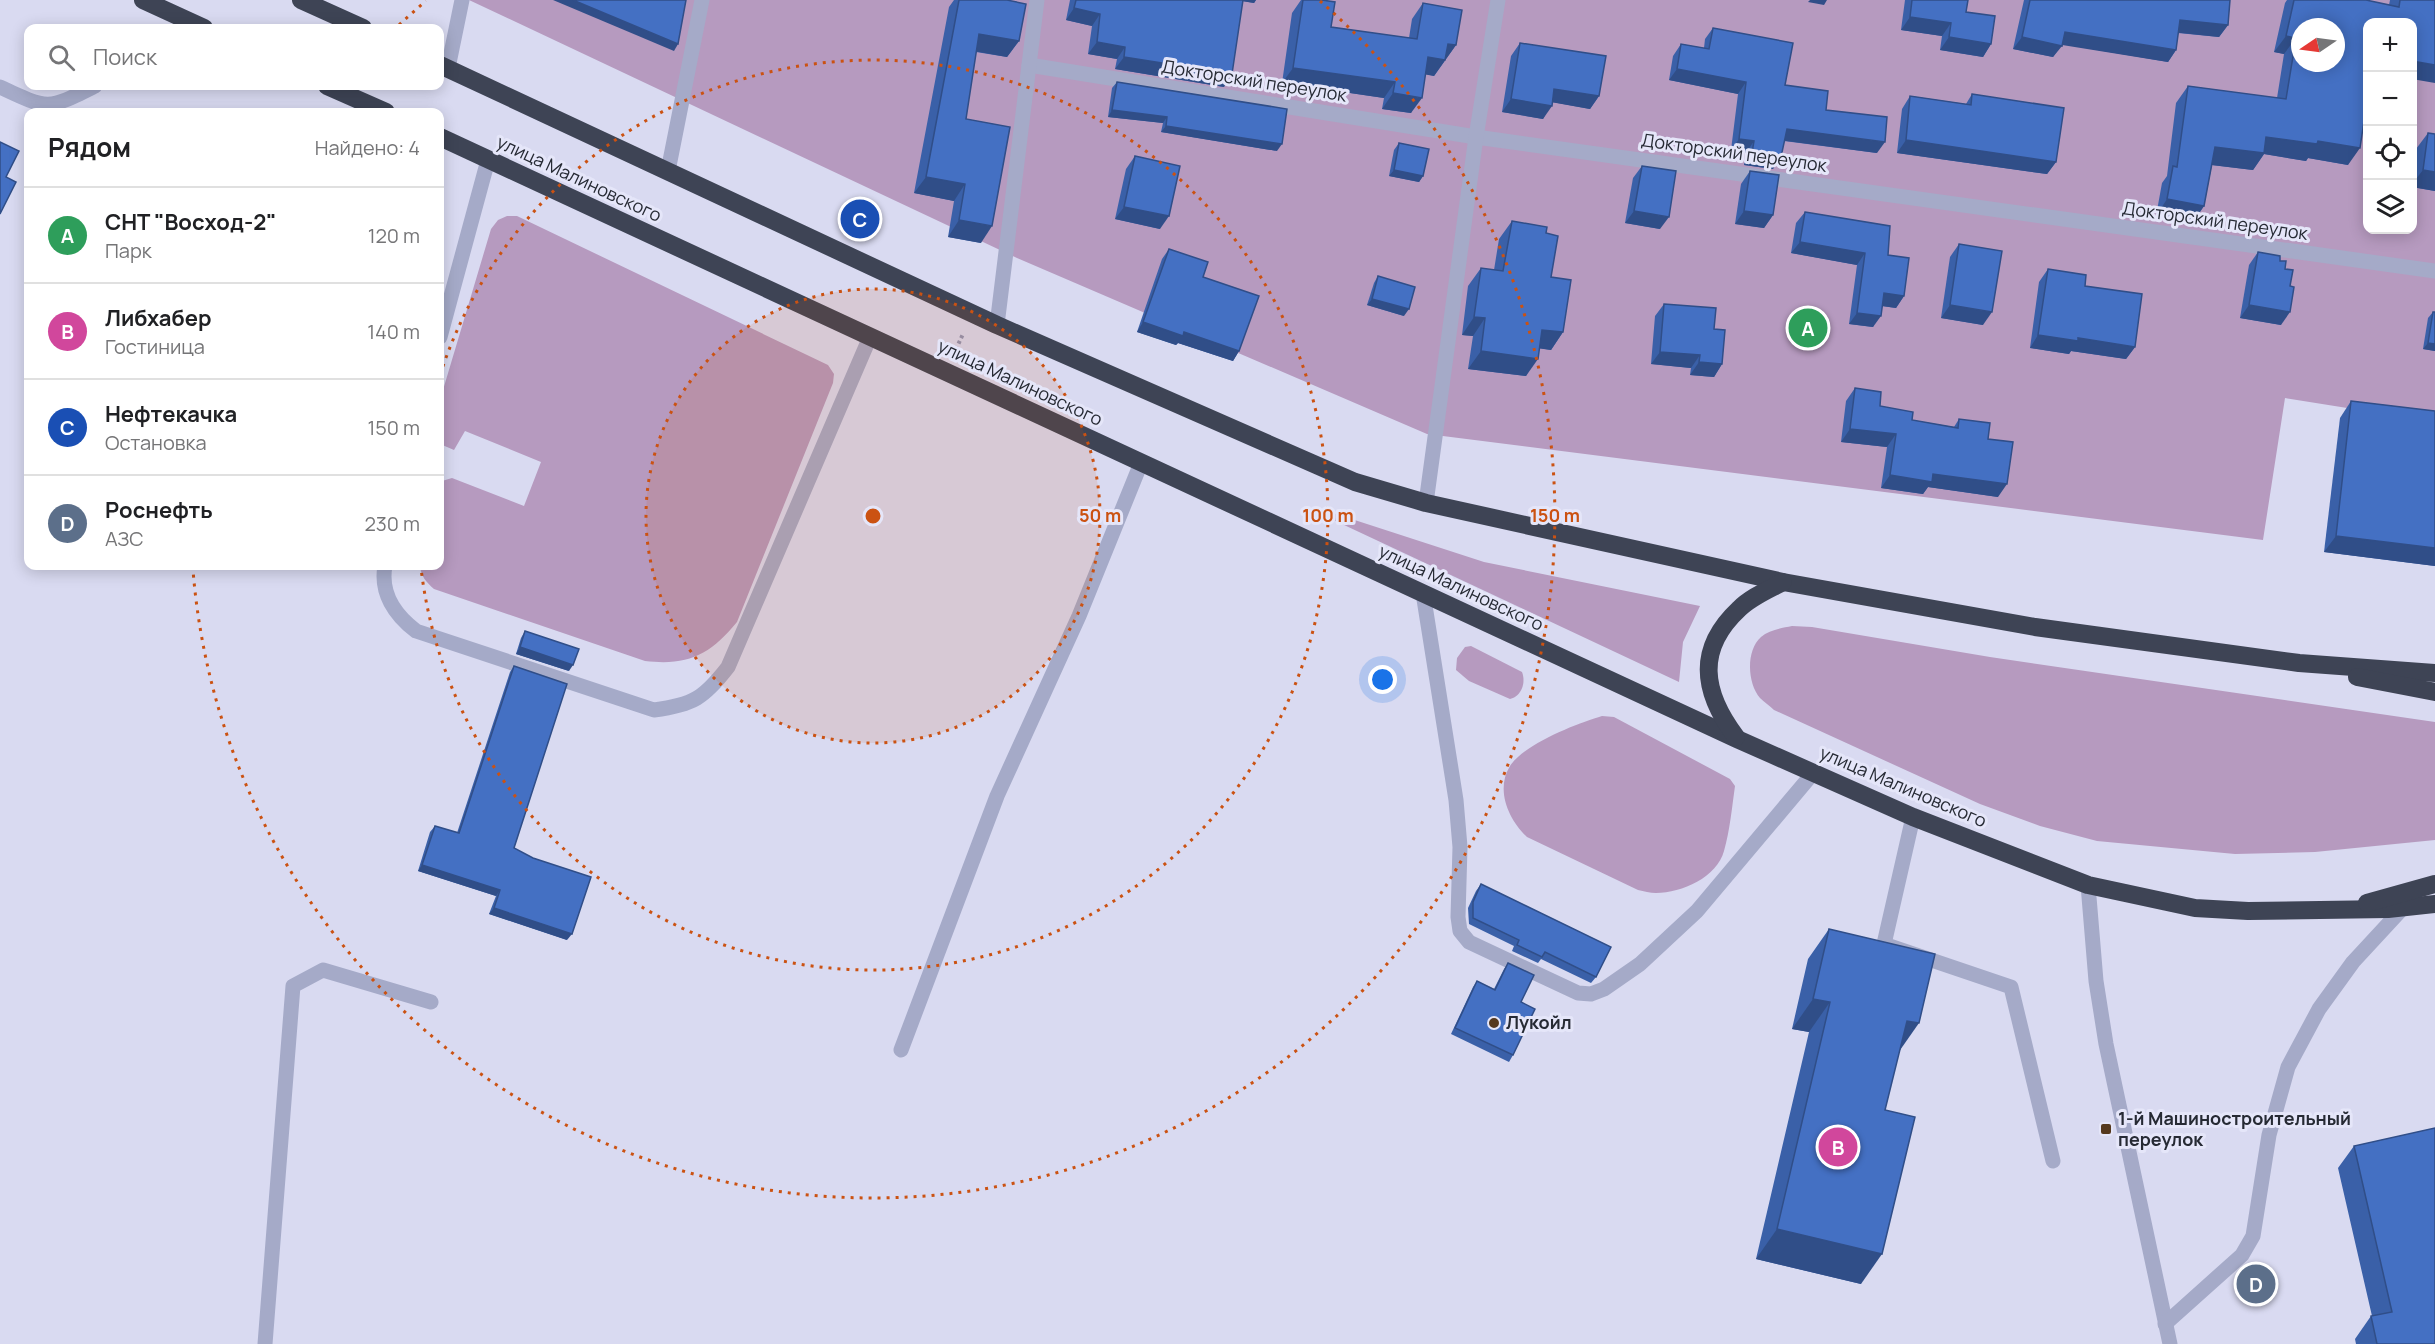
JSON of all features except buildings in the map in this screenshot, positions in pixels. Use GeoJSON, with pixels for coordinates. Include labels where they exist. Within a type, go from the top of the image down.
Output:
{"type":"FeatureCollection","features":[{"type":"Feature","properties":{"kind":"highway"},"geometry":{"type":"LineString","coordinates":[[143,0],[195,24]]}},
{"type":"Feature","properties":{"kind":"highway"},"geometry":{"type":"LineString","coordinates":[[301,0],[354,24]]}},
{"type":"Feature","properties":{"kind":"highway"},"geometry":{"type":"LineString","coordinates":[[444,66],[972,314],[1355,482],[1426,502],[1783,582],[2035,627],[2299,663],[2435,674]]}},
{"type":"Feature","properties":{"kind":"highway"},"geometry":{"type":"LineString","coordinates":[[336,90],[377,108]]}},
{"type":"Feature","properties":{"kind":"highway","name":"улица Малиновского"},"geometry":{"type":"LineString","coordinates":[[444,139],[1737,739],[1913,816],[2088,885],[2195,908],[2298,911],[2348,908],[2402,909],[2435,904]]}},
{"type":"Feature","properties":{"kind":"highway"},"geometry":{"type":"LineString","coordinates":[[1737,739],[1717,710],[1710,689],[1710,652],[1718,636],[1739,608],[1783,582]]}},
{"type":"Feature","properties":{"kind":"highway"},"geometry":{"type":"LineString","coordinates":[[2299,663],[2341,674],[2435,692]]}},
{"type":"Feature","properties":{"kind":"highway"},"geometry":{"type":"LineString","coordinates":[[2348,908],[2435,884]]}},
{"type":"Feature","properties":{"kind":"street"},"geometry":{"type":"LineString","coordinates":[[444,66],[462,0]]}},
{"type":"Feature","properties":{"kind":"street"},"geometry":{"type":"LineString","coordinates":[[668,171],[702,0]]}},
{"type":"Feature","properties":{"kind":"street"},"geometry":{"type":"LineString","coordinates":[[997,325],[1037,0]]}},
{"type":"Feature","properties":{"kind":"street"},"geometry":{"type":"LineString","coordinates":[[1426,502],[1476,137],[1498,0]]}},
{"type":"Feature","properties":{"kind":"street","name":"Докторский переулок"},"geometry":{"type":"LineString","coordinates":[[1029,65],[1476,137],[2435,272]]}},
{"type":"Feature","properties":{"kind":"street"},"geometry":{"type":"LineString","coordinates":[[0,87],[37,105],[51,106],[87,90]]}},
{"type":"Feature","properties":{"kind":"street"},"geometry":{"type":"LineString","coordinates":[[444,322],[488,160]]}},
{"type":"Feature","properties":{"kind":"street"},"geometry":{"type":"LineString","coordinates":[[384,570],[383,576],[388,598],[399,618],[416,631],[654,710],[680,707],[709,692],[728,667],[870,337]]}},
{"type":"Feature","properties":{"kind":"street"},"geometry":{"type":"LineString","coordinates":[[901,1050],[996,796],[1079,615],[1141,463]]}},
{"type":"Feature","properties":{"kind":"street"},"geometry":{"type":"LineString","coordinates":[[1423,593],[1456,800],[1460,847],[1458,917],[1460,931],[1469,942],[1578,993],[1591,994],[1604,989],[1640,964],[1689,918],[1814,772]]}},
{"type":"Feature","properties":{"kind":"street"},"geometry":{"type":"LineString","coordinates":[[1913,816],[1884,944],[2011,987],[2053,1161]]}},
{"type":"Feature","properties":{"kind":"street"},"geometry":{"type":"LineString","coordinates":[[2088,885],[2096,981],[2106,1044],[2170,1344]]}},
{"type":"Feature","properties":{"kind":"street"},"geometry":{"type":"LineString","coordinates":[[2165,1324],[2242,1255],[2253,1236],[2269,1136],[2288,1067],[2319,1009],[2353,962],[2402,909]]}},
{"type":"Feature","properties":{"kind":"street"},"geometry":{"type":"LineString","coordinates":[[265,1344],[293,986],[323,969],[431,1002]]}},
{"type":"Feature","properties":{"kind":"path"},"geometry":{"type":"LineString","coordinates":[[946,372],[972,314]]}},
{"type":"Feature","properties":{"kind":"shaded area"},"geometry":{"type":"Polygon","coordinates":[[[469,0],[2435,0],[2435,422],[2285,398],[2263,540],[1427,434],[1017,258],[469,0]]]}},
{"type":"Feature","properties":{"kind":"shaded area"},"geometry":{"type":"Polygon","coordinates":[[[507,216],[517,216],[828,365],[834,374],[833,383],[737,622],[717,643],[697,656],[674,662],[645,661],[434,589],[423,576],[421,570],[444,570],[444,480],[452,478],[524,506],[541,462],[465,431],[454,450],[444,446],[444,387],[491,229],[498,220],[507,216]]]}},
{"type":"Feature","properties":{"kind":"shaded area"},"geometry":{"type":"Polygon","coordinates":[[[1330,512],[1484,562],[1700,606],[1683,642],[1679,682],[1327,517],[1330,512]]]}},
{"type":"Feature","properties":{"kind":"shaded area"},"geometry":{"type":"Polygon","coordinates":[[[1792,626],[1812,627],[1990,657],[2435,722],[2435,840],[2315,852],[2235,854],[2097,841],[2040,826],[1980,804],[1774,710],[1756,692],[1751,676],[1751,658],[1756,643],[1761,637],[1772,631],[1792,626]]]}},
{"type":"Feature","properties":{"kind":"shaded area"},"geometry":{"type":"Polygon","coordinates":[[[1471,646],[1522,672],[1523,684],[1518,695],[1510,699],[1469,681],[1456,670],[1457,658],[1465,647],[1471,646]]]}},
{"type":"Feature","properties":{"kind":"shaded area"},"geometry":{"type":"Polygon","coordinates":[[[1602,716],[1614,717],[1730,779],[1735,786],[1724,851],[1714,869],[1697,882],[1666,892],[1654,893],[1638,890],[1527,837],[1515,822],[1504,795],[1506,775],[1510,766],[1539,742],[1602,716]]]}},
{"type":"Feature","properties":{"kind":"place","name":"Нефтекачка"},"geometry":{"type":"Point","coordinates":[860,219]}},
{"type":"Feature","properties":{"kind":"place","name":"СНТ \"Восход-2\""},"geometry":{"type":"Point","coordinates":[1808,328]}},
{"type":"Feature","properties":{"kind":"place","name":"Лукойл"},"geometry":{"type":"Point","coordinates":[1494,1023]}},
{"type":"Feature","properties":{"kind":"place","name":"1-й Машиностроительный переулок"},"geometry":{"type":"Point","coordinates":[2106,1129]}},
{"type":"Feature","properties":{"kind":"place","name":"Либхабер"},"geometry":{"type":"Point","coordinates":[1838,1147]}},
{"type":"Feature","properties":{"kind":"place","name":"Роснефть"},"geometry":{"type":"Point","coordinates":[2256,1284]}}]}
